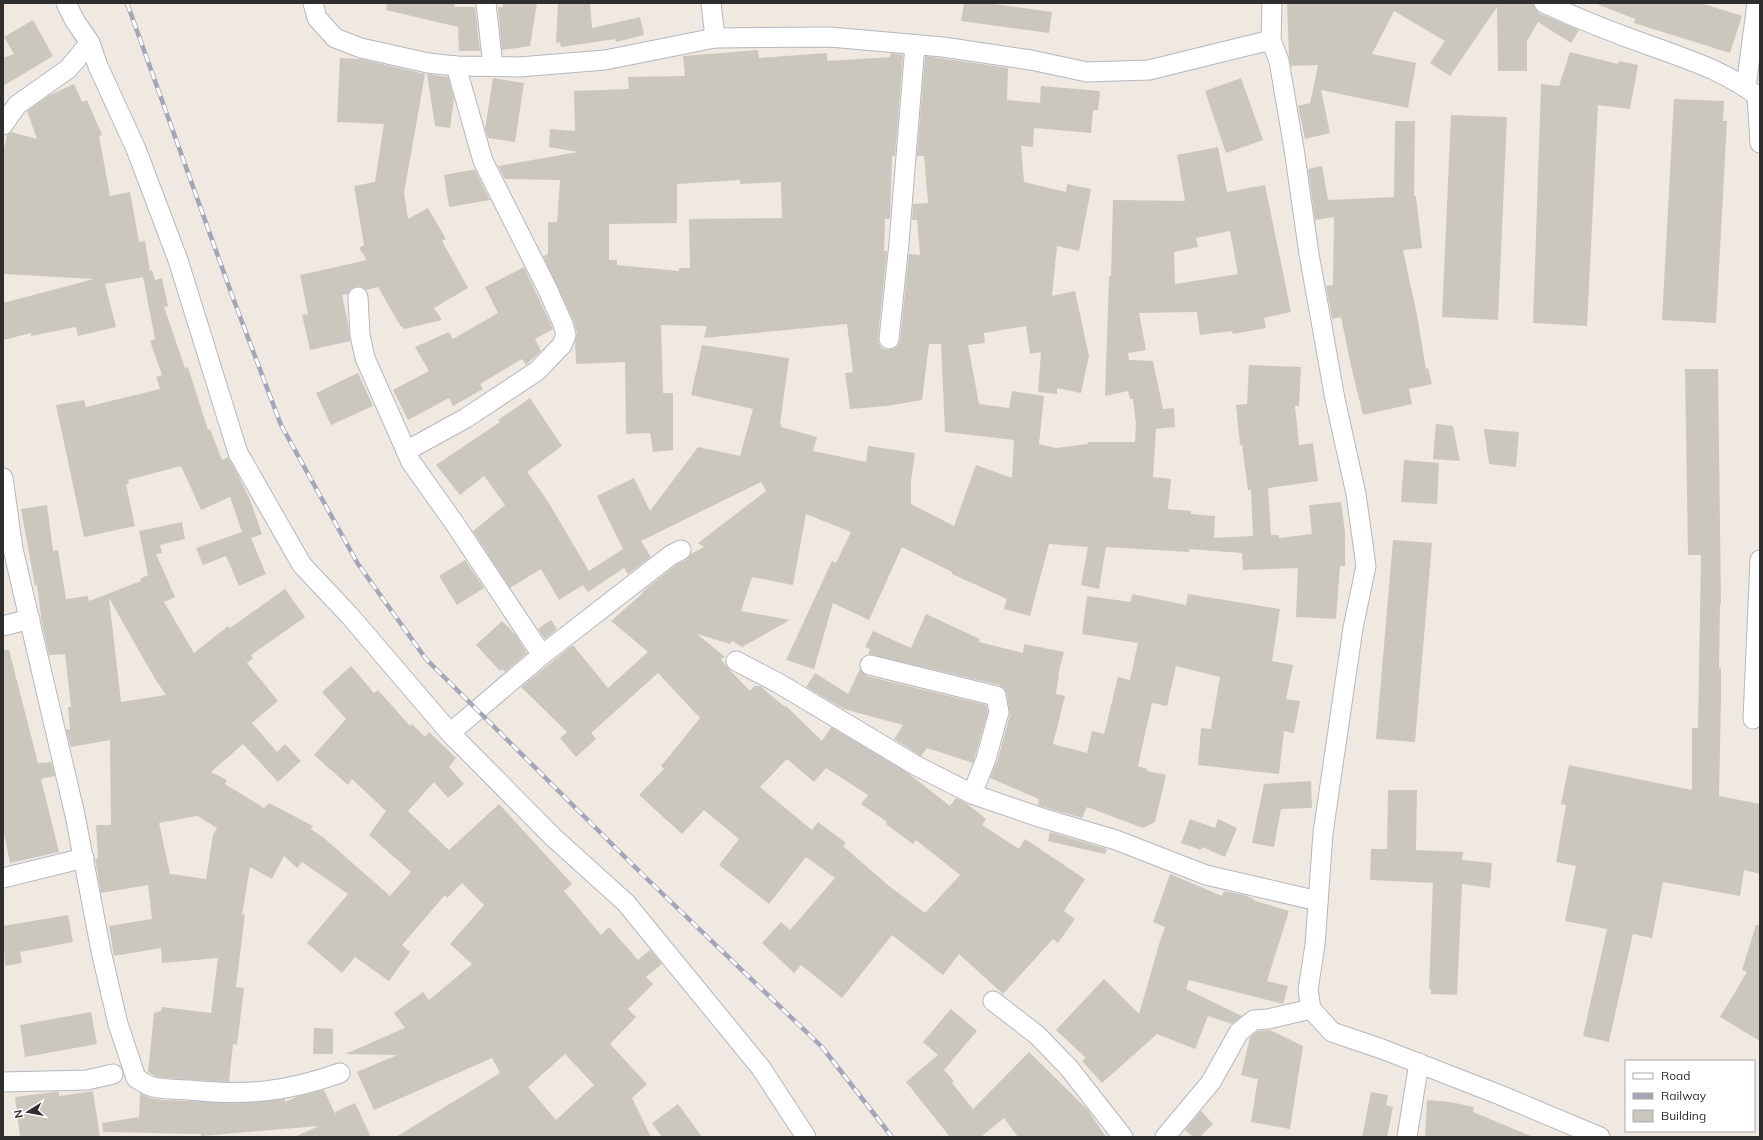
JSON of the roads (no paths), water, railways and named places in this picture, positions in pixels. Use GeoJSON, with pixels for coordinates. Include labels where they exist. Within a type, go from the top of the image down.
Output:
{"type":"FeatureCollection","features":[{"type":"Feature","properties":{"kind":"street"},"geometry":{"type":"LineString","coordinates":[[66,3],[74,21],[90,43],[98,66],[136,149],[178,260],[238,453],[302,565],[350,616],[450,733],[552,837],[626,903],[761,1068],[806,1137]]}},
{"type":"Feature","properties":{"kind":"street"},"geometry":{"type":"LineString","coordinates":[[313,3],[317,18],[335,38],[376,51],[428,63],[456,66],[519,68],[605,60],[715,38],[830,37],[944,47],[1031,60],[1087,72],[1149,70],[1271,40]]}},
{"type":"Feature","properties":{"kind":"street"},"geometry":{"type":"LineString","coordinates":[[486,3],[493,66]]}},
{"type":"Feature","properties":{"kind":"street"},"geometry":{"type":"LineString","coordinates":[[711,3],[715,38]]}},
{"type":"Feature","properties":{"kind":"street"},"geometry":{"type":"LineString","coordinates":[[1272,3],[1271,40],[1279,61],[1294,149],[1309,254],[1335,399],[1356,494],[1366,566],[1353,628],[1326,811],[1315,945],[1308,990],[1311,1009],[1332,1032],[1419,1063],[1600,1137]]}},
{"type":"Feature","properties":{"kind":"street"},"geometry":{"type":"LineString","coordinates":[[1544,3],[1584,21],[1712,68],[1755,94]]}},
{"type":"Feature","properties":{"kind":"street"},"geometry":{"type":"LineString","coordinates":[[1757,3],[1755,94],[1760,143]]}},
{"type":"Feature","properties":{"kind":"street"},"geometry":{"type":"LineString","coordinates":[[3,125],[17,105],[68,69],[90,43]]}},
{"type":"Feature","properties":{"kind":"street"},"geometry":{"type":"LineString","coordinates":[[889,339],[899,243],[915,45]]}},
{"type":"Feature","properties":{"kind":"street"},"geometry":{"type":"LineString","coordinates":[[406,451],[466,418],[537,371],[562,345],[566,335],[564,324],[547,288],[483,161],[468,116],[456,66]]}},
{"type":"Feature","properties":{"kind":"street"},"geometry":{"type":"LineString","coordinates":[[358,297],[360,335],[364,358],[411,462],[455,524],[542,656]]}},
{"type":"Feature","properties":{"kind":"street"},"geometry":{"type":"LineString","coordinates":[[3,478],[13,549],[84,858],[101,951],[118,1024],[136,1078],[151,1086],[213,1092],[251,1093],[278,1090],[312,1083],[340,1073]]}},
{"type":"Feature","properties":{"kind":"street"},"geometry":{"type":"LineString","coordinates":[[450,733],[542,656],[671,555],[681,550]]}},
{"type":"Feature","properties":{"kind":"street"},"geometry":{"type":"LineString","coordinates":[[1754,719],[1760,560]]}},
{"type":"Feature","properties":{"kind":"street"},"geometry":{"type":"LineString","coordinates":[[3,626],[30,619]]}},
{"type":"Feature","properties":{"kind":"street"},"geometry":{"type":"LineString","coordinates":[[736,661],[780,684],[915,766],[972,794],[1042,818],[1116,840],[1206,875],[1318,901]]}},
{"type":"Feature","properties":{"kind":"street"},"geometry":{"type":"LineString","coordinates":[[870,665],[996,696],[999,712],[986,759],[972,794]]}},
{"type":"Feature","properties":{"kind":"street"},"geometry":{"type":"LineString","coordinates":[[3,878],[84,858]]}},
{"type":"Feature","properties":{"kind":"street"},"geometry":{"type":"LineString","coordinates":[[993,1001],[1037,1035],[1069,1068],[1123,1137]]}},
{"type":"Feature","properties":{"kind":"street"},"geometry":{"type":"LineString","coordinates":[[1165,1137],[1211,1082],[1239,1032],[1254,1020],[1268,1019],[1311,1009]]}},
{"type":"Feature","properties":{"kind":"street"},"geometry":{"type":"LineString","coordinates":[[1407,1137],[1419,1063]]}},
{"type":"Feature","properties":{"kind":"street"},"geometry":{"type":"LineString","coordinates":[[3,1082],[87,1080],[112,1074]]}},
{"type":"Feature","properties":{"kind":"railway"},"geometry":{"type":"LineString","coordinates":[[127,3],[233,298],[281,425],[358,564],[426,659],[643,875],[822,1047],[892,1137]]}}]}
